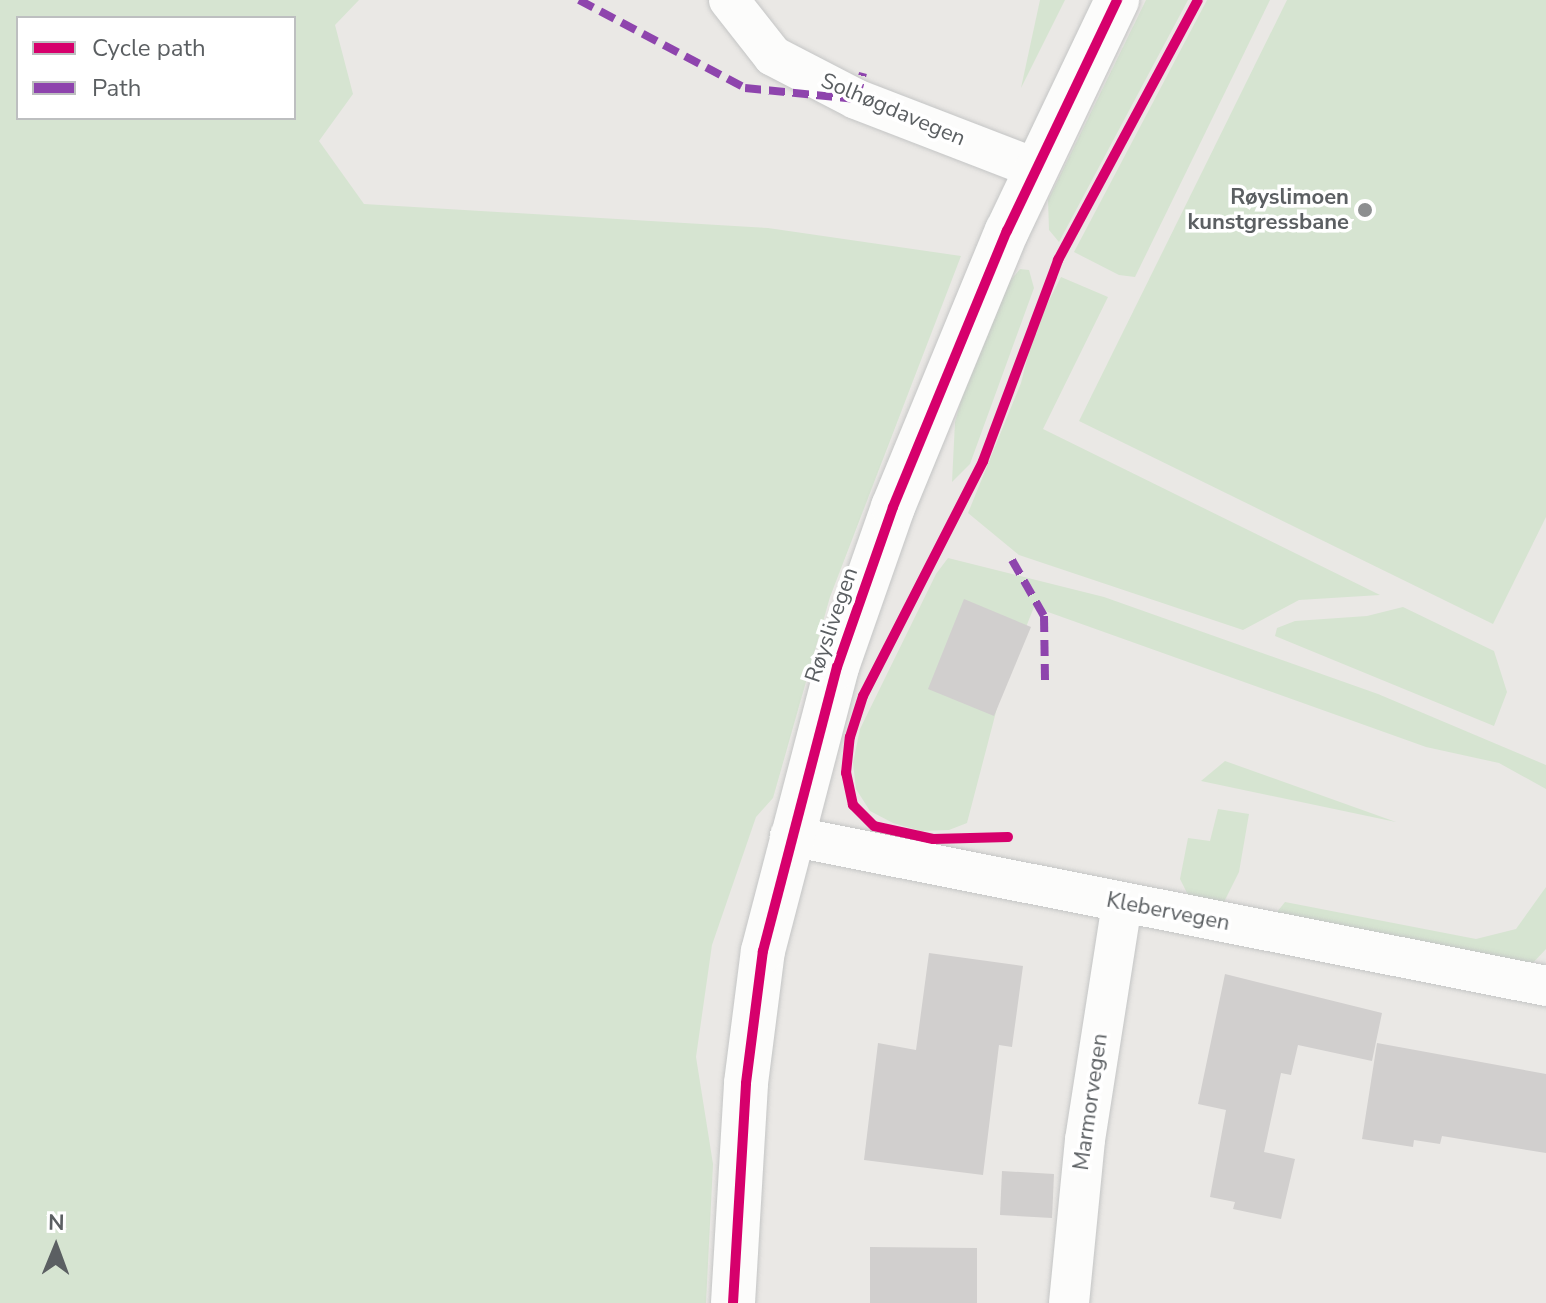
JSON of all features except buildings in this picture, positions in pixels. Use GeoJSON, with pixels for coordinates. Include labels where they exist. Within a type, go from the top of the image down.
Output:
{"type":"FeatureCollection","features":[{"type":"Feature","properties":{"kind":"street","name":"Solhøgdavegen"},"geometry":{"type":"LineString","coordinates":[[729,0],[773,56],[856,99],[1037,169]]}},
{"type":"Feature","properties":{"kind":"street","name":"Røyslivegen"},"geometry":{"type":"LineString","coordinates":[[733,1303],[748,1068],[763,951],[790,836],[837,667],[893,507],[1037,169],[1117,0]]}},
{"type":"Feature","properties":{"kind":"street","name":"Klebervegen"},"geometry":{"type":"LineString","coordinates":[[790,836],[1546,986]]}},
{"type":"Feature","properties":{"kind":"street","name":"Marmorvegen"},"geometry":{"type":"LineString","coordinates":[[1069,1303],[1085,1140],[1122,903]]}},
{"type":"Feature","properties":{"kind":"green space"},"geometry":{"type":"Polygon","coordinates":[[[0,0],[359,0],[335,25],[353,94],[319,141],[364,204],[768,228],[961,256],[830,597],[773,798],[756,817],[712,945],[696,1057],[713,1164],[706,1303],[0,1303],[0,0]]]}},
{"type":"Feature","properties":{"kind":"green space"},"geometry":{"type":"Polygon","coordinates":[[[1040,0],[1065,0],[1021,88],[1040,0]]]}},
{"type":"Feature","properties":{"kind":"green space"},"geometry":{"type":"Polygon","coordinates":[[[1146,0],[1188,0],[1059,242],[1049,230],[1048,200],[1146,0]]]}},
{"type":"Feature","properties":{"kind":"green space"},"geometry":{"type":"Polygon","coordinates":[[[1207,0],[1270,0],[1135,277],[1119,275],[1074,252],[1207,0]]]}},
{"type":"Feature","properties":{"kind":"green space","name":"Røyslimoen kunstgressbane"},"geometry":{"type":"Polygon","coordinates":[[[1287,0],[1546,0],[1546,517],[1493,624],[1079,421],[1287,0]]]}},
{"type":"Feature","properties":{"kind":"green space"},"geometry":{"type":"Polygon","coordinates":[[[1020,269],[1029,270],[1034,288],[970,464],[952,482],[955,422],[962,397],[1010,281],[1020,269]]]}},
{"type":"Feature","properties":{"kind":"green space"},"geometry":{"type":"Polygon","coordinates":[[[1061,277],[1108,297],[1043,429],[1380,595],[1299,600],[1243,630],[1019,555],[968,513],[1021,383],[1035,328],[1061,277]]]}},
{"type":"Feature","properties":{"kind":"green space"},"geometry":{"type":"Polygon","coordinates":[[[948,558],[1104,597],[1378,694],[1546,765],[1546,789],[1499,763],[1426,747],[1034,607],[1003,685],[967,823],[949,830],[921,831],[893,823],[870,811],[856,789],[853,763],[860,729],[936,574],[948,558]]]}},
{"type":"Feature","properties":{"kind":"green space"},"geometry":{"type":"Polygon","coordinates":[[[1403,607],[1494,651],[1507,692],[1494,726],[1275,636],[1277,628],[1295,621],[1367,616],[1403,607]]]}},
{"type":"Feature","properties":{"kind":"green space"},"geometry":{"type":"Polygon","coordinates":[[[1225,761],[1396,822],[1201,781],[1225,761]]]}},
{"type":"Feature","properties":{"kind":"green space"},"geometry":{"type":"Polygon","coordinates":[[[1218,809],[1249,814],[1239,872],[1224,902],[1189,897],[1180,879],[1188,838],[1210,841],[1218,809]]]}},
{"type":"Feature","properties":{"kind":"green space"},"geometry":{"type":"Polygon","coordinates":[[[1546,887],[1546,949],[1530,966],[1279,919],[1277,912],[1285,902],[1476,939],[1516,929],[1546,887]]]}},
{"type":"Feature","properties":{"kind":"marked path"},"geometry":{"type":"LineString","coordinates":[[579,0],[745,88],[856,99],[863,73]]}},
{"type":"Feature","properties":{"kind":"marked path"},"geometry":{"type":"LineString","coordinates":[[1012,560],[1044,616],[1045,681]]}},
{"type":"Feature","properties":{"kind":"cycle path"},"geometry":{"type":"LineString","coordinates":[[733,1303],[746,1083],[763,951],[837,667],[893,507],[1007,231],[1117,0]]}},
{"type":"Feature","properties":{"kind":"cycle path"},"geometry":{"type":"LineString","coordinates":[[1008,837],[933,839],[874,826],[853,805],[846,773],[850,737],[863,696],[983,461],[1058,260],[1198,0]]}},
{"type":"Feature","properties":{"kind":"place","name":"Røyslimoen kunstgressbane"},"geometry":{"type":"Point","coordinates":[1365,210]}}]}
